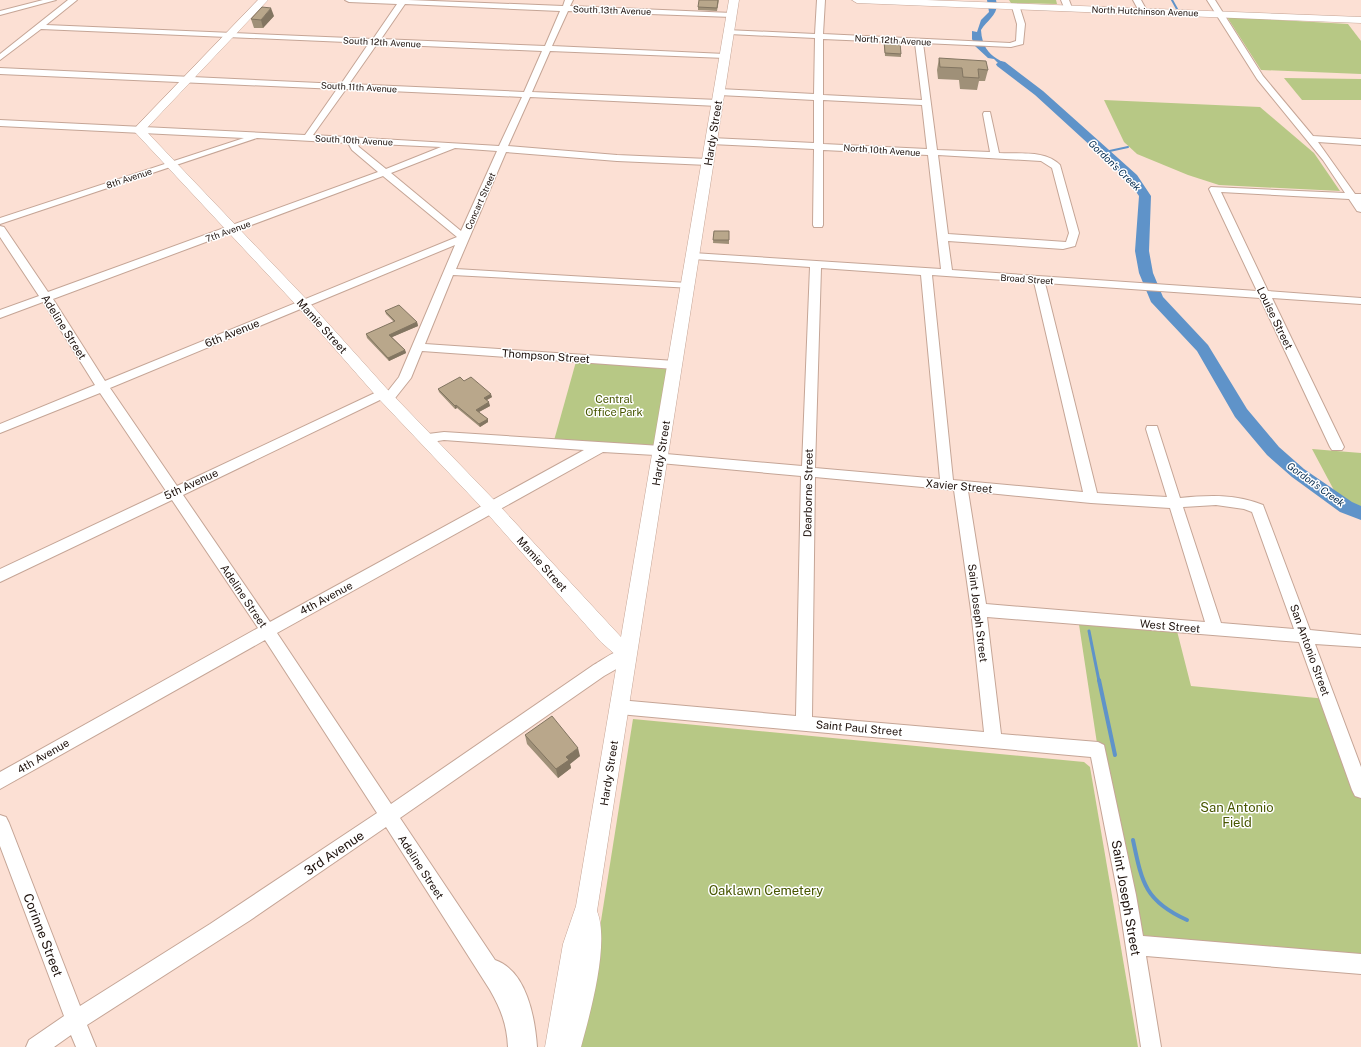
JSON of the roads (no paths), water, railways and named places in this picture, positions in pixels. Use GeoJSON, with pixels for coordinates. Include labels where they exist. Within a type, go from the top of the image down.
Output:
{"type":"FeatureCollection","features":[{"type":"Feature","properties":{"kind":"main road"},"geometry":{"type":"LineString","coordinates":[[139,130],[263,0]]}},
{"type":"Feature","properties":{"kind":"main road","name":"Hardy Street"},"geometry":{"type":"LineString","coordinates":[[557,1047],[575,944],[587,906],[734,0]]}},
{"type":"Feature","properties":{"kind":"main road","name":"North Hutchinson Avenue"},"geometry":{"type":"LineString","coordinates":[[857,0],[1012,7],[1066,4],[1142,11],[1361,20]]}},
{"type":"Feature","properties":{"kind":"main road","name":"Mamie Street"},"geometry":{"type":"LineString","coordinates":[[139,130],[170,165],[303,304],[385,396],[491,507],[608,637],[628,654]]}},
{"type":"Feature","properties":{"kind":"main road","name":"Hardy Street"},"geometry":{"type":"LineString","coordinates":[[569,1047],[589,942],[587,906]]}},
{"type":"Feature","properties":{"kind":"street"},"geometry":{"type":"LineString","coordinates":[[0,13],[52,0]]}},
{"type":"Feature","properties":{"kind":"street"},"geometry":{"type":"LineString","coordinates":[[0,58],[73,0]]}},
{"type":"Feature","properties":{"kind":"street","name":"South 13th Avenue"},"geometry":{"type":"LineString","coordinates":[[349,0],[732,15]]}},
{"type":"Feature","properties":{"kind":"street","name":"Concart Street"},"geometry":{"type":"LineString","coordinates":[[385,396],[404,378],[569,0]]}},
{"type":"Feature","properties":{"kind":"street"},"geometry":{"type":"LineString","coordinates":[[818,225],[817,146],[821,0]]}},
{"type":"Feature","properties":{"kind":"street"},"geometry":{"type":"LineString","coordinates":[[1137,0],[1142,11]]}},
{"type":"Feature","properties":{"kind":"street"},"geometry":{"type":"LineString","coordinates":[[1212,0],[1260,77],[1357,197],[1361,209]]}},
{"type":"Feature","properties":{"kind":"street"},"geometry":{"type":"LineString","coordinates":[[307,138],[404,1]]}},
{"type":"Feature","properties":{"kind":"street","name":"North 12th Avenue"},"geometry":{"type":"LineString","coordinates":[[729,32],[819,37],[1016,44],[1020,42],[1021,24],[1012,7]]}},
{"type":"Feature","properties":{"kind":"street","name":"South 12th Avenue"},"geometry":{"type":"LineString","coordinates":[[39,27],[725,56]]}},
{"type":"Feature","properties":{"kind":"street"},"geometry":{"type":"LineString","coordinates":[[919,41],[947,272]]}},
{"type":"Feature","properties":{"kind":"street","name":"South 11th Avenue"},"geometry":{"type":"LineString","coordinates":[[0,71],[527,95],[719,97],[819,96],[926,102]]}},
{"type":"Feature","properties":{"kind":"street"},"geometry":{"type":"LineString","coordinates":[[987,114],[996,156]]}},
{"type":"Feature","properties":{"kind":"street","name":"South 10th Avenue"},"geometry":{"type":"LineString","coordinates":[[0,123],[455,145],[617,158],[708,162]]}},
{"type":"Feature","properties":{"kind":"street","name":"8th Avenue"},"geometry":{"type":"LineString","coordinates":[[0,221],[257,135]]}},
{"type":"Feature","properties":{"kind":"street"},"geometry":{"type":"LineString","coordinates":[[1310,139],[1361,142]]}},
{"type":"Feature","properties":{"kind":"street"},"geometry":{"type":"LineString","coordinates":[[351,140],[356,148],[464,238]]}},
{"type":"Feature","properties":{"kind":"street","name":"North 10th Avenue"},"geometry":{"type":"LineString","coordinates":[[711,141],[1042,158],[1052,162],[1057,167],[1074,234],[1071,244],[1063,246],[942,237]]}},
{"type":"Feature","properties":{"kind":"street","name":"7th Avenue"},"geometry":{"type":"LineString","coordinates":[[0,314],[386,172],[455,145]]}},
{"type":"Feature","properties":{"kind":"street","name":"Louise Street"},"geometry":{"type":"LineString","coordinates":[[1337,447],[1214,189],[1357,197]]}},
{"type":"Feature","properties":{"kind":"street","name":"Adeline Street"},"geometry":{"type":"LineString","coordinates":[[0,229],[46,297],[102,386],[267,630],[388,817],[486,964],[511,1012],[516,1029],[518,1047]]}},
{"type":"Feature","properties":{"kind":"street","name":"6th Avenue"},"geometry":{"type":"LineString","coordinates":[[0,429],[464,238]]}},
{"type":"Feature","properties":{"kind":"street","name":"Broad Street"},"geometry":{"type":"LineString","coordinates":[[693,256],[1361,301]]}},
{"type":"Feature","properties":{"kind":"street","name":"Dearborne Street"},"geometry":{"type":"LineString","coordinates":[[804,723],[808,472],[816,264]]}},
{"type":"Feature","properties":{"kind":"street","name":"Saint Joseph Street"},"geometry":{"type":"LineString","coordinates":[[926,271],[954,485],[979,610],[993,740]]}},
{"type":"Feature","properties":{"kind":"street"},"geometry":{"type":"LineString","coordinates":[[450,272],[688,286]]}},
{"type":"Feature","properties":{"kind":"street"},"geometry":{"type":"LineString","coordinates":[[1039,280],[1091,498]]}},
{"type":"Feature","properties":{"kind":"street","name":"Thompson Street"},"geometry":{"type":"LineString","coordinates":[[418,346],[675,365]]}},
{"type":"Feature","properties":{"kind":"street","name":"5th Avenue"},"geometry":{"type":"LineString","coordinates":[[0,576],[174,492],[385,396]]}},
{"type":"Feature","properties":{"kind":"street"},"geometry":{"type":"LineString","coordinates":[[1152,429],[1215,630]]}},
{"type":"Feature","properties":{"kind":"street"},"geometry":{"type":"LineString","coordinates":[[425,438],[444,436],[599,448],[660,455]]}},
{"type":"Feature","properties":{"kind":"street","name":"4th Avenue"},"geometry":{"type":"LineString","coordinates":[[0,781],[267,630],[599,448]]}},
{"type":"Feature","properties":{"kind":"street","name":"Xavier Street"},"geometry":{"type":"LineString","coordinates":[[660,455],[808,472],[1091,498],[1175,503],[1216,500],[1246,504],[1258,509]]}},
{"type":"Feature","properties":{"kind":"street","name":"San Antonio Street"},"geometry":{"type":"LineString","coordinates":[[1258,509],[1361,790]]}},
{"type":"Feature","properties":{"kind":"street","name":"West Street"},"geometry":{"type":"LineString","coordinates":[[979,610],[1361,641]]}},
{"type":"Feature","properties":{"kind":"street","name":"3rd Avenue"},"geometry":{"type":"LineString","coordinates":[[36,1047],[239,916],[388,817],[598,671],[628,654]]}},
{"type":"Feature","properties":{"kind":"street","name":"Saint Paul Street"},"geometry":{"type":"LineString","coordinates":[[619,707],[1098,750]]}},
{"type":"Feature","properties":{"kind":"street","name":"Saint Joseph Street"},"geometry":{"type":"LineString","coordinates":[[1098,750],[1127,895],[1151,1047]]}},
{"type":"Feature","properties":{"kind":"street","name":"Corinne Street"},"geometry":{"type":"LineString","coordinates":[[0,824],[86,1047]]}},
{"type":"Feature","properties":{"kind":"street"},"geometry":{"type":"LineString","coordinates":[[1134,945],[1361,964]]}},
{"type":"Feature","properties":{"kind":"street","name":"Adeline Street"},"geometry":{"type":"LineString","coordinates":[[486,964],[497,971],[517,999],[523,1015],[527,1047]]}},
{"type":"Feature","properties":{"kind":"water"},"geometry":{"type":"Polygon","coordinates":[[[987,0],[996,0],[997,5],[995,13],[981,30],[983,41],[992,55],[1011,67],[1020,79],[1011,76],[996,64],[999,64],[994,59],[988,58],[975,46],[972,39],[972,31],[977,32],[981,20],[989,12],[987,0]]]}},
{"type":"Feature","properties":{"kind":"waterway"},"geometry":{"type":"LineString","coordinates":[[1172,0],[1177,9]]}},
{"type":"Feature","properties":{"kind":"waterway","name":"Gordon's Creek"},"geometry":{"type":"LineString","coordinates":[[1001,64],[1039,93],[1133,178],[1145,196],[1142,251],[1146,273],[1156,299],[1203,348],[1241,413],[1273,451],[1298,473],[1346,507],[1361,513]]}},
{"type":"Feature","properties":{"kind":"waterway"},"geometry":{"type":"LineString","coordinates":[[1105,152],[1128,147]]}},
{"type":"Feature","properties":{"kind":"waterway"},"geometry":{"type":"LineString","coordinates":[[1089,631],[1099,681]]}},
{"type":"Feature","properties":{"kind":"waterway"},"geometry":{"type":"LineString","coordinates":[[1099,680],[1115,755]]}},
{"type":"Feature","properties":{"kind":"waterway"},"geometry":{"type":"LineString","coordinates":[[1133,840],[1139,868],[1143,879],[1154,898],[1162,906],[1187,920]]}},
{"type":"Feature","properties":{"kind":"park label","name":"Central Office Park"},"geometry":{"type":"Point","coordinates":[614,405]}},
{"type":"Feature","properties":{"kind":"park label","name":"San Antonio Field"},"geometry":{"type":"Point","coordinates":[1237,814]}},
{"type":"Feature","properties":{"kind":"park label","name":"Oaklawn Cemetery"},"geometry":{"type":"Point","coordinates":[766,890]}}]}
